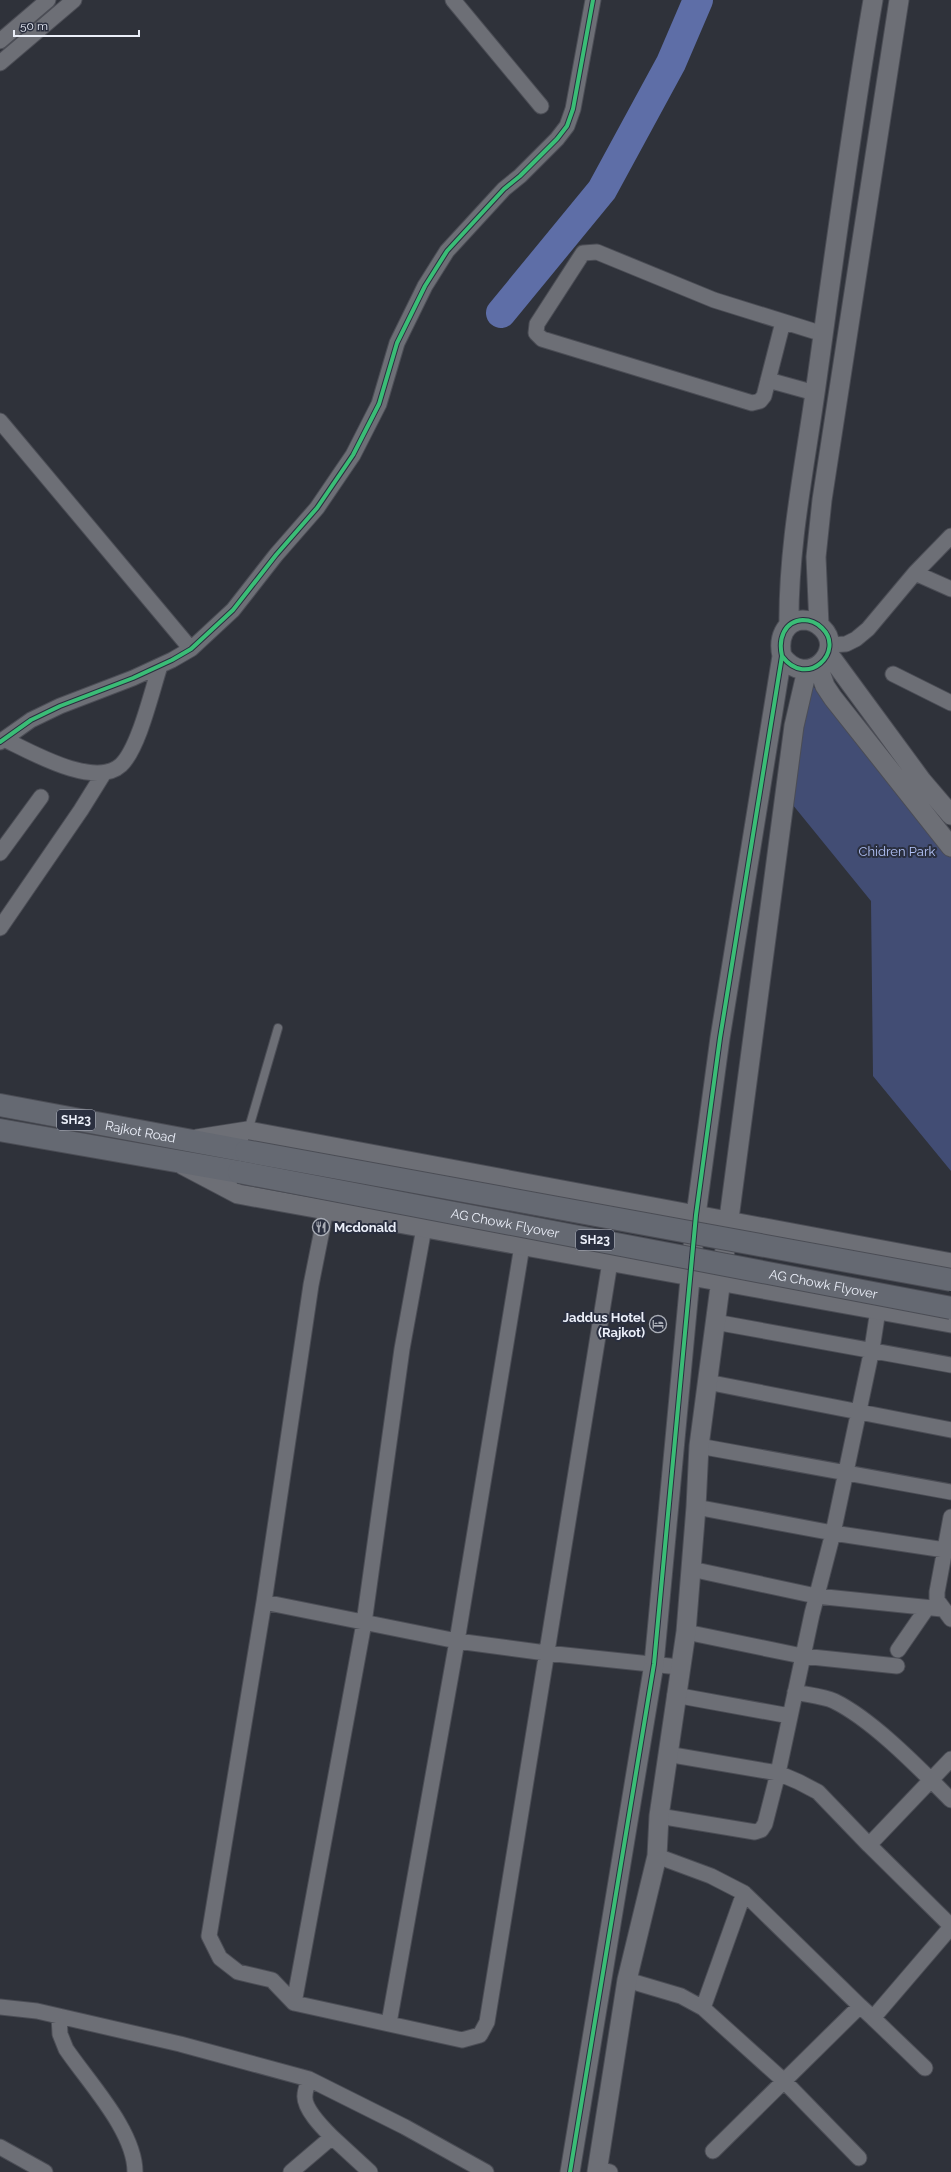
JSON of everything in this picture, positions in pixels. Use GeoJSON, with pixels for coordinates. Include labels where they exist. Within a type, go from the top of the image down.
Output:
{"type":"FeatureCollection","features":[{"type":"Feature","properties":{"kind":"main road","name":"Rajkot Road"},"geometry":{"type":"LineString","coordinates":[[0,1105],[187,1141]]}},
{"type":"Feature","properties":{"kind":"main road","name":"Rajkot Road"},"geometry":{"type":"LineString","coordinates":[[0,1130],[148,1158],[178,1162]]}},
{"type":"Feature","properties":{"kind":"main road","name":"AG Chowk Flyover"},"geometry":{"type":"LineString","coordinates":[[187,1141],[247,1141],[951,1280]]}},
{"type":"Feature","properties":{"kind":"main road","name":"AG Chowk Flyover"},"geometry":{"type":"LineString","coordinates":[[178,1162],[238,1172],[951,1308]]}},
{"type":"Feature","properties":{"kind":"street"},"geometry":{"type":"LineString","coordinates":[[0,41],[48,0]]}},
{"type":"Feature","properties":{"kind":"street"},"geometry":{"type":"LineString","coordinates":[[0,62],[74,0]]}},
{"type":"Feature","properties":{"kind":"street"},"geometry":{"type":"LineString","coordinates":[[453,0],[541,106]]}},
{"type":"Feature","properties":{"kind":"street"},"geometry":{"type":"LineString","coordinates":[[2,740],[31,720],[60,706],[160,666],[191,649],[233,610],[276,555],[317,508],[353,455],[379,404],[397,343],[425,286],[447,251],[504,189],[520,176],[557,139],[567,126],[573,109],[593,0]]}},
{"type":"Feature","properties":{"kind":"street"},"geometry":{"type":"LineString","coordinates":[[570,2172],[654,1664],[689,1276],[696,1215],[720,1038],[782,656],[780,639],[789,625],[791,569],[850,134],[873,0]]}},
{"type":"Feature","properties":{"kind":"street"},"geometry":{"type":"LineString","coordinates":[[819,625],[816,557],[822,500],[899,0]]}},
{"type":"Feature","properties":{"kind":"street"},"geometry":{"type":"LineString","coordinates":[[783,322],[764,396],[760,401],[752,403],[542,339],[536,333],[537,324],[583,253],[597,252],[714,300],[823,334]]}},
{"type":"Feature","properties":{"kind":"street"},"geometry":{"type":"LineString","coordinates":[[768,380],[815,394]]}},
{"type":"Feature","properties":{"kind":"street"},"geometry":{"type":"LineString","coordinates":[[0,421],[191,649]]}},
{"type":"Feature","properties":{"kind":"street"},"geometry":{"type":"LineString","coordinates":[[782,656],[794,668],[820,659],[856,639],[868,629],[915,572],[951,536]]}},
{"type":"Feature","properties":{"kind":"street"},"geometry":{"type":"LineString","coordinates":[[915,572],[951,589]]}},
{"type":"Feature","properties":{"kind":"street"},"geometry":{"type":"LineString","coordinates":[[602,2171],[627,1980],[656,1856],[659,1816],[667,1754],[679,1667],[686,1632],[696,1507],[699,1446],[794,726],[820,659],[825,630],[819,625],[804,620],[789,625]]}},
{"type":"Feature","properties":{"kind":"street"},"geometry":{"type":"LineString","coordinates":[[820,659],[951,815]]}},
{"type":"Feature","properties":{"kind":"street"},"geometry":{"type":"LineString","coordinates":[[820,659],[825,686],[833,698],[932,826],[951,847]]}},
{"type":"Feature","properties":{"kind":"street"},"geometry":{"type":"LineString","coordinates":[[2,740],[41,757],[86,772],[104,773],[121,765],[133,747],[160,666]]}},
{"type":"Feature","properties":{"kind":"street"},"geometry":{"type":"LineString","coordinates":[[893,674],[951,703]]}},
{"type":"Feature","properties":{"kind":"street"},"geometry":{"type":"LineString","coordinates":[[0,928],[81,810],[104,773]]}},
{"type":"Feature","properties":{"kind":"street"},"geometry":{"type":"LineString","coordinates":[[0,853],[41,796]]}},
{"type":"Feature","properties":{"kind":"street"},"geometry":{"type":"LineString","coordinates":[[247,1141],[729,1220],[951,1264]]}},
{"type":"Feature","properties":{"kind":"street"},"geometry":{"type":"LineString","coordinates":[[178,1162],[238,1194],[951,1323]]}},
{"type":"Feature","properties":{"kind":"street"},"geometry":{"type":"LineString","coordinates":[[326,1210],[311,1284],[264,1602],[209,1936],[220,1958],[238,1972],[272,1980],[294,2003],[462,2040],[480,2035],[487,2022],[610,1262]]}},
{"type":"Feature","properties":{"kind":"street"},"geometry":{"type":"LineString","coordinates":[[294,2003],[364,1624],[402,1349],[424,1228]]}},
{"type":"Feature","properties":{"kind":"street"},"geometry":{"type":"LineString","coordinates":[[389,2023],[457,1641],[522,1246]]}},
{"type":"Feature","properties":{"kind":"street"},"geometry":{"type":"LineString","coordinates":[[659,1816],[755,1832],[761,1830],[765,1824],[778,1773],[816,1596],[833,1533],[872,1349],[878,1310]]}},
{"type":"Feature","properties":{"kind":"street"},"geometry":{"type":"LineString","coordinates":[[715,1322],[872,1349],[951,1365]]}},
{"type":"Feature","properties":{"kind":"street"},"geometry":{"type":"LineString","coordinates":[[707,1382],[951,1430]]}},
{"type":"Feature","properties":{"kind":"street"},"geometry":{"type":"LineString","coordinates":[[699,1446],[951,1492]]}},
{"type":"Feature","properties":{"kind":"street"},"geometry":{"type":"LineString","coordinates":[[696,1507],[833,1533],[945,1550]]}},
{"type":"Feature","properties":{"kind":"street"},"geometry":{"type":"LineString","coordinates":[[940,1612],[937,1592],[951,1517]]}},
{"type":"Feature","properties":{"kind":"street"},"geometry":{"type":"LineString","coordinates":[[691,1569],[816,1596],[940,1612]]}},
{"type":"Feature","properties":{"kind":"street"},"geometry":{"type":"LineString","coordinates":[[264,1602],[364,1624],[457,1641],[546,1653],[679,1667]]}},
{"type":"Feature","properties":{"kind":"street"},"geometry":{"type":"LineString","coordinates":[[898,1650],[940,1612]]}},
{"type":"Feature","properties":{"kind":"street"},"geometry":{"type":"LineString","coordinates":[[686,1632],[802,1656],[897,1666]]}},
{"type":"Feature","properties":{"kind":"street"},"geometry":{"type":"LineString","coordinates":[[795,1692],[832,1700],[850,1710],[872,1727],[951,1800]]}},
{"type":"Feature","properties":{"kind":"street"},"geometry":{"type":"LineString","coordinates":[[675,1695],[790,1716]]}},
{"type":"Feature","properties":{"kind":"street"},"geometry":{"type":"LineString","coordinates":[[667,1754],[778,1773],[818,1792],[951,1926],[873,2018]]}},
{"type":"Feature","properties":{"kind":"street"},"geometry":{"type":"LineString","coordinates":[[870,1845],[932,1781],[951,1759]]}},
{"type":"Feature","properties":{"kind":"street"},"geometry":{"type":"LineString","coordinates":[[656,1856],[710,1876],[744,1893],[924,2068]]}},
{"type":"Feature","properties":{"kind":"street"},"geometry":{"type":"LineString","coordinates":[[703,2008],[744,1893]]}},
{"type":"Feature","properties":{"kind":"street"},"geometry":{"type":"LineString","coordinates":[[627,1980],[681,1996],[703,2008],[784,2080],[858,2158]]}},
{"type":"Feature","properties":{"kind":"street"},"geometry":{"type":"LineString","coordinates":[[713,2151],[860,2006]]}},
{"type":"Feature","properties":{"kind":"street"},"geometry":{"type":"LineString","coordinates":[[0,2007],[37,2011],[180,2044],[309,2079],[405,2127],[486,2172]]}},
{"type":"Feature","properties":{"kind":"street"},"geometry":{"type":"LineString","coordinates":[[59,2016],[60,2034],[66,2049],[126,2136],[135,2158],[135,2172]]}},
{"type":"Feature","properties":{"kind":"street"},"geometry":{"type":"LineString","coordinates":[[309,2079],[304,2096],[314,2118],[332,2138],[370,2172]]}},
{"type":"Feature","properties":{"kind":"street"},"geometry":{"type":"LineString","coordinates":[[291,2172],[332,2138]]}},
{"type":"Feature","properties":{"kind":"street"},"geometry":{"type":"LineString","coordinates":[[0,2147],[45,2172]]}},
{"type":"Feature","properties":{"kind":"lane"},"geometry":{"type":"LineString","coordinates":[[247,1141],[278,1028]]}},
{"type":"Feature","properties":{"kind":"green space","name":"Chidren Park"},"geometry":{"type":"Polygon","coordinates":[[[810,683],[951,834],[951,1171],[873,1076],[871,901],[788,799],[810,683]]]}},
{"type":"Feature","properties":{"kind":"waterway"},"geometry":{"type":"LineString","coordinates":[[501,313],[602,190],[671,63],[698,0]]}},
{"type":"Feature","properties":{"kind":"cycle path"},"geometry":{"type":"LineString","coordinates":[[0,742],[31,720],[60,706],[133,678],[172,660],[191,649],[233,610],[276,555],[317,508],[353,455],[379,404],[397,343],[425,286],[447,251],[504,189],[520,176],[557,139],[567,126],[573,109],[593,0]]}},
{"type":"Feature","properties":{"kind":"cycle path"},"geometry":{"type":"LineString","coordinates":[[570,2172],[654,1664],[696,1215],[720,1038],[782,656],[782,637],[787,627],[796,621],[803,620],[811,621],[818,625],[828,637],[829,647],[826,656],[820,663],[812,668],[802,669],[792,666],[782,656]]}},
{"type":"Feature","properties":{"kind":"place","name":"Mcdonald"},"geometry":{"type":"Point","coordinates":[321,1227]}},
{"type":"Feature","properties":{"kind":"place","name":"Jaddus Hotel (Rajkot)"},"geometry":{"type":"Point","coordinates":[658,1324]}}]}
